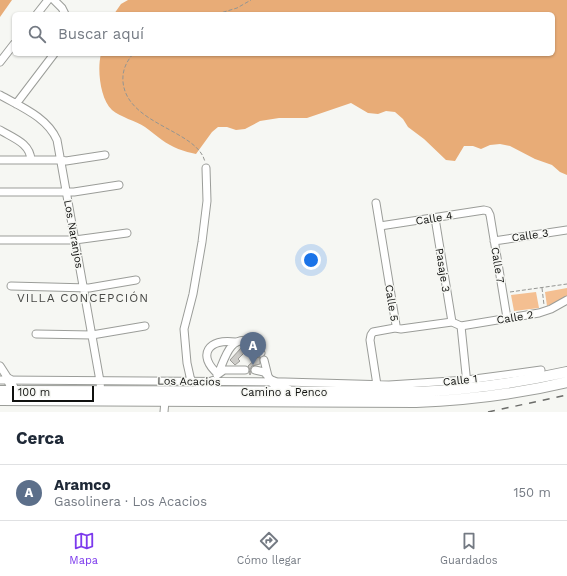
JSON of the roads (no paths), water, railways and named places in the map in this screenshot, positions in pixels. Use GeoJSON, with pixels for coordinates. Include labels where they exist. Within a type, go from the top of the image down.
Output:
{"type":"FeatureCollection","features":[{"type":"Feature","properties":{"kind":"highway","name":"Camino a Penco"},"geometry":{"type":"LineString","coordinates":[[0,391],[416,392],[468,389],[520,382],[567,372]]}},
{"type":"Feature","properties":{"kind":"highway"},"geometry":{"type":"LineString","coordinates":[[195,391],[206,387],[215,378]]}},
{"type":"Feature","properties":{"kind":"highway"},"geometry":{"type":"LineString","coordinates":[[271,379],[293,392]]}},
{"type":"Feature","properties":{"kind":"highway"},"geometry":{"type":"LineString","coordinates":[[4,380],[14,391]]}},
{"type":"Feature","properties":{"kind":"highway","name":"Camino a Penco"},"geometry":{"type":"LineString","coordinates":[[0,400],[101,391],[165,401],[437,401],[468,389],[524,391],[567,382]]}},
{"type":"Feature","properties":{"kind":"street"},"geometry":{"type":"LineString","coordinates":[[39,12],[48,0]]}},
{"type":"Feature","properties":{"kind":"street"},"geometry":{"type":"LineString","coordinates":[[54,0],[64,12]]}},
{"type":"Feature","properties":{"kind":"street"},"geometry":{"type":"LineString","coordinates":[[0,62],[12,47]]}},
{"type":"Feature","properties":{"kind":"street"},"geometry":{"type":"LineString","coordinates":[[16,104],[52,56]]}},
{"type":"Feature","properties":{"kind":"street","name":"Los Naranjos"},"geometry":{"type":"LineString","coordinates":[[0,95],[40,118],[50,127],[57,140],[101,391]]}},
{"type":"Feature","properties":{"kind":"street"},"geometry":{"type":"LineString","coordinates":[[0,130],[27,146],[30,152],[31,160]]}},
{"type":"Feature","properties":{"kind":"street"},"geometry":{"type":"LineString","coordinates":[[0,160],[66,161],[105,155]]}},
{"type":"Feature","properties":{"kind":"street"},"geometry":{"type":"LineString","coordinates":[[191,381],[185,351],[184,330],[202,242],[207,201],[206,168]]}},
{"type":"Feature","properties":{"kind":"street"},"geometry":{"type":"LineString","coordinates":[[0,192],[74,192],[119,185]]}},
{"type":"Feature","properties":{"kind":"street","name":"Calle 5"},"geometry":{"type":"LineString","coordinates":[[376,203],[395,328],[374,332],[370,337],[377,385]]}},
{"type":"Feature","properties":{"kind":"street","name":"Calle 4"},"geometry":{"type":"LineString","coordinates":[[380,226],[484,210],[488,211]]}},
{"type":"Feature","properties":{"kind":"street","name":"Calle 7"},"geometry":{"type":"LineString","coordinates":[[488,211],[507,318]]}},
{"type":"Feature","properties":{"kind":"street","name":"Pasaje 3"},"geometry":{"type":"LineString","coordinates":[[435,218],[452,322]]}},
{"type":"Feature","properties":{"kind":"street","name":"Calle 3"},"geometry":{"type":"LineString","coordinates":[[494,241],[567,230]]}},
{"type":"Feature","properties":{"kind":"street"},"geometry":{"type":"LineString","coordinates":[[0,240],[75,240],[127,233]]}},
{"type":"Feature","properties":{"kind":"street"},"geometry":{"type":"LineString","coordinates":[[11,286],[84,288],[136,280]]}},
{"type":"Feature","properties":{"kind":"street","name":"Calle 2"},"geometry":{"type":"LineString","coordinates":[[460,326],[545,312],[567,300]]}},
{"type":"Feature","properties":{"kind":"street"},"geometry":{"type":"LineString","coordinates":[[395,328],[401,329],[452,322],[460,326],[468,389]]}},
{"type":"Feature","properties":{"kind":"street"},"geometry":{"type":"LineString","coordinates":[[36,334],[92,335],[145,326]]}},
{"type":"Feature","properties":{"kind":"street"},"geometry":{"type":"LineString","coordinates":[[215,378],[206,356],[207,350],[211,345],[216,342],[235,342],[246,340],[250,341],[263,356],[271,379]]}},
{"type":"Feature","properties":{"kind":"street"},"geometry":{"type":"LineString","coordinates":[[215,378],[235,342]]}},
{"type":"Feature","properties":{"kind":"street"},"geometry":{"type":"LineString","coordinates":[[0,366],[4,380]]}},
{"type":"Feature","properties":{"kind":"street"},"geometry":{"type":"LineString","coordinates":[[215,378],[224,370],[245,370]]}},
{"type":"Feature","properties":{"kind":"street"},"geometry":{"type":"LineString","coordinates":[[254,370],[262,370],[271,379]]}},
{"type":"Feature","properties":{"kind":"street","name":"Calle 1"},"geometry":{"type":"LineString","coordinates":[[377,385],[408,384],[468,389],[541,370]]}},
{"type":"Feature","properties":{"kind":"street","name":"Los Acacios"},"geometry":{"type":"LineString","coordinates":[[4,380],[101,391],[215,378],[271,379],[377,385]]}},
{"type":"Feature","properties":{"kind":"street"},"geometry":{"type":"LineString","coordinates":[[164,412],[165,401]]}},
{"type":"Feature","properties":{"kind":"railway"},"geometry":{"type":"LineString","coordinates":[[488,412],[567,395]]}},
{"type":"Feature","properties":{"kind":"place","name":"Aramco"},"geometry":{"type":"Point","coordinates":[253,365]}},
{"type":"Feature","properties":{"kind":"district","name":"VILLA CONCEPCIÓN"},"geometry":{"type":"Point","coordinates":[83,298]}}]}
